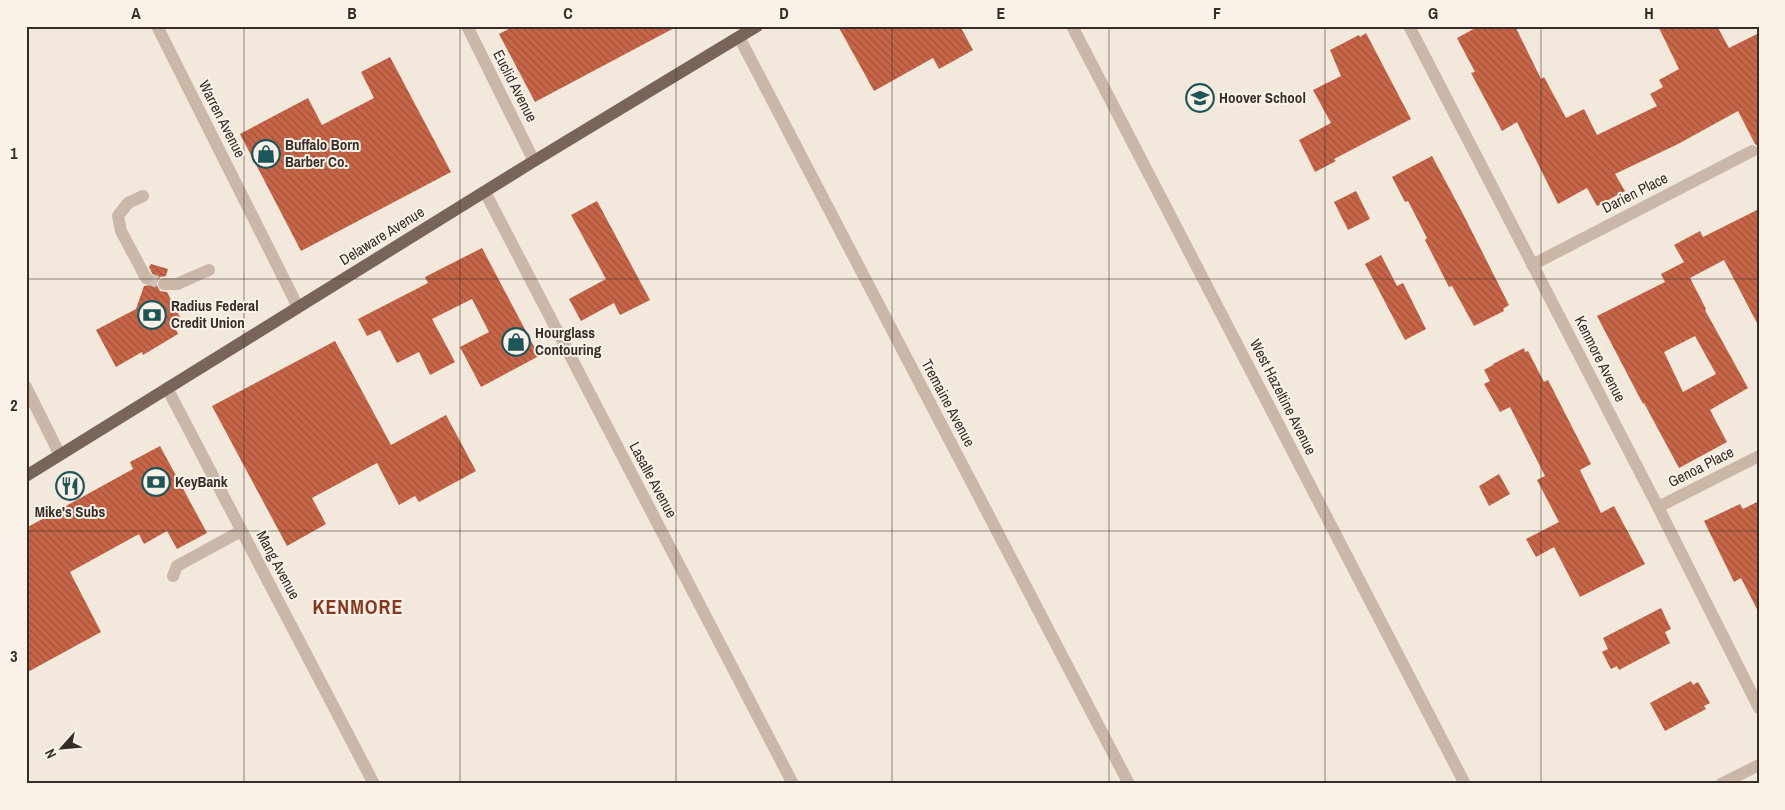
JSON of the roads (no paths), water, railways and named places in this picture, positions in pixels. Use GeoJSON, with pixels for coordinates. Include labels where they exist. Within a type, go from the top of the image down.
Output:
{"type":"FeatureCollection","features":[{"type":"Feature","properties":{"kind":"main road","name":"Delaware Avenue"},"geometry":{"type":"LineString","coordinates":[[26,476],[534,161],[757,26]]}},
{"type":"Feature","properties":{"kind":"street","name":"Warren Avenue"},"geometry":{"type":"LineString","coordinates":[[157,26],[298,307]]}},
{"type":"Feature","properties":{"kind":"street","name":"Euclid Avenue"},"geometry":{"type":"LineString","coordinates":[[466,26],[534,161]]}},
{"type":"Feature","properties":{"kind":"street","name":"West Hazeltine Avenue"},"geometry":{"type":"LineString","coordinates":[[1072,26],[1465,784]]}},
{"type":"Feature","properties":{"kind":"street","name":"Kenmore Avenue"},"geometry":{"type":"LineString","coordinates":[[1409,26],[1759,708]]}},
{"type":"Feature","properties":{"kind":"street","name":"Tremaine Avenue"},"geometry":{"type":"LineString","coordinates":[[739,37],[1129,784]]}},
{"type":"Feature","properties":{"kind":"street","name":"Darien Place"},"geometry":{"type":"LineString","coordinates":[[1532,265],[1752,151]]}},
{"type":"Feature","properties":{"kind":"street","name":"Lasalle Avenue"},"geometry":{"type":"LineString","coordinates":[[484,192],[793,784]]}},
{"type":"Feature","properties":{"kind":"street"},"geometry":{"type":"LineString","coordinates":[[143,196],[128,204],[118,216],[121,231],[146,278]]}},
{"type":"Feature","properties":{"kind":"street"},"geometry":{"type":"LineString","coordinates":[[164,284],[177,284],[209,270]]}},
{"type":"Feature","properties":{"kind":"street"},"geometry":{"type":"LineString","coordinates":[[26,387],[60,455]]}},
{"type":"Feature","properties":{"kind":"street","name":"Mang Avenue"},"geometry":{"type":"LineString","coordinates":[[167,388],[374,784]]}},
{"type":"Feature","properties":{"kind":"street","name":"Genoa Place"},"geometry":{"type":"LineString","coordinates":[[1658,508],[1759,456]]}},
{"type":"Feature","properties":{"kind":"street"},"geometry":{"type":"LineString","coordinates":[[173,576],[177,566],[241,531]]}},
{"type":"Feature","properties":{"kind":"street"},"geometry":{"type":"LineString","coordinates":[[1721,784],[1759,765]]}},
{"type":"Feature","properties":{"kind":"tunnel"},"geometry":{"type":"LineString","coordinates":[[146,278],[164,284]]}},
{"type":"Feature","properties":{"kind":"place","name":"Hoover School"},"geometry":{"type":"Point","coordinates":[1200,98]}},
{"type":"Feature","properties":{"kind":"place","name":"Buffalo Born Barber Co."},"geometry":{"type":"Point","coordinates":[266,154]}},
{"type":"Feature","properties":{"kind":"place","name":"Radius Federal Credit Union"},"geometry":{"type":"Point","coordinates":[152,315]}},
{"type":"Feature","properties":{"kind":"place","name":"Hourglass Contouring"},"geometry":{"type":"Point","coordinates":[516,342]}},
{"type":"Feature","properties":{"kind":"place","name":"KeyBank"},"geometry":{"type":"Point","coordinates":[156,482]}},
{"type":"Feature","properties":{"kind":"place","name":"Mike's Subs"},"geometry":{"type":"Point","coordinates":[70,486]}},
{"type":"Feature","properties":{"kind":"district","name":"KENMORE"},"geometry":{"type":"Point","coordinates":[358,607]}}]}
